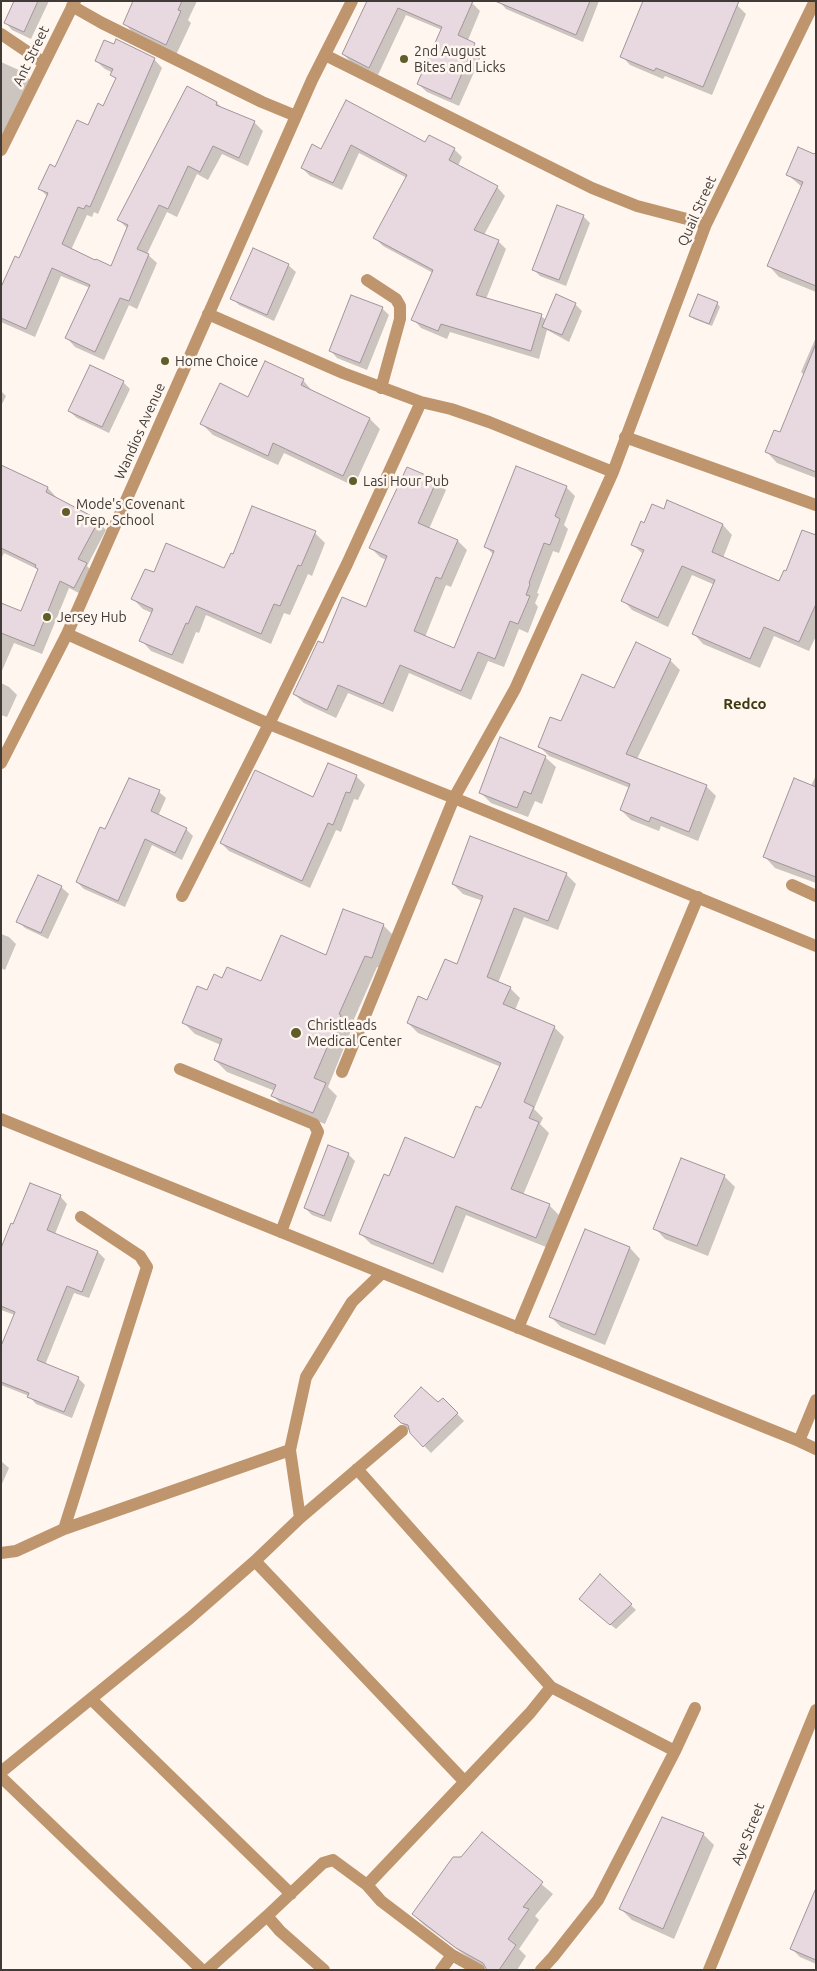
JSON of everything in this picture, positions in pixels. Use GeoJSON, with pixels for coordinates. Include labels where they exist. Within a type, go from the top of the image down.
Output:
{"type":"FeatureCollection","features":[{"type":"Feature","properties":{"kind":"street","name":"Wandios Avenue"},"geometry":{"type":"LineString","coordinates":[[1,763],[68,634],[296,116],[324,55],[352,1]]}},
{"type":"Feature","properties":{"kind":"street"},"geometry":{"type":"LineString","coordinates":[[74,4],[102,23],[253,98],[296,116]]}},
{"type":"Feature","properties":{"kind":"street","name":"Ant Street"},"geometry":{"type":"LineString","coordinates":[[1,150],[74,4]]}},
{"type":"Feature","properties":{"kind":"street","name":"Quail Street"},"geometry":{"type":"LineString","coordinates":[[342,1072],[454,798],[515,689],[613,472],[706,224],[811,4]]}},
{"type":"Feature","properties":{"kind":"street"},"geometry":{"type":"LineString","coordinates":[[1,34],[44,63]]}},
{"type":"Feature","properties":{"kind":"street"},"geometry":{"type":"LineString","coordinates":[[324,55],[592,188],[637,206],[706,224]]}},
{"type":"Feature","properties":{"kind":"street"},"geometry":{"type":"LineString","coordinates":[[367,280],[396,300],[400,306],[400,319],[380,388]]}},
{"type":"Feature","properties":{"kind":"street"},"geometry":{"type":"LineString","coordinates":[[208,314],[380,388],[489,422],[613,472]]}},
{"type":"Feature","properties":{"kind":"street"},"geometry":{"type":"LineString","coordinates":[[182,896],[348,564],[421,402]]}},
{"type":"Feature","properties":{"kind":"street"},"geometry":{"type":"LineString","coordinates":[[626,437],[816,505]]}},
{"type":"Feature","properties":{"kind":"street"},"geometry":{"type":"LineString","coordinates":[[68,634],[269,724],[816,946]]}},
{"type":"Feature","properties":{"kind":"street"},"geometry":{"type":"LineString","coordinates":[[792,886],[816,896]]}},
{"type":"Feature","properties":{"kind":"street"},"geometry":{"type":"LineString","coordinates":[[518,1328],[698,897]]}},
{"type":"Feature","properties":{"kind":"street"},"geometry":{"type":"LineString","coordinates":[[180,1069],[314,1124],[318,1132],[280,1232]]}},
{"type":"Feature","properties":{"kind":"street"},"geometry":{"type":"LineString","coordinates":[[1,1119],[816,1449]]}},
{"type":"Feature","properties":{"kind":"street"},"geometry":{"type":"LineString","coordinates":[[64,1529],[146,1267],[140,1256],[81,1217]]}},
{"type":"Feature","properties":{"kind":"street"},"geometry":{"type":"LineString","coordinates":[[300,1518],[290,1450],[306,1378],[352,1302],[382,1273]]}},
{"type":"Feature","properties":{"kind":"street"},"geometry":{"type":"LineString","coordinates":[[799,1441],[816,1400]]}},
{"type":"Feature","properties":{"kind":"street"},"geometry":{"type":"LineString","coordinates":[[1,1772],[190,1618],[255,1561],[300,1518],[402,1431]]}},
{"type":"Feature","properties":{"kind":"street"},"geometry":{"type":"LineString","coordinates":[[1,1553],[16,1552],[64,1529],[290,1450]]}},
{"type":"Feature","properties":{"kind":"street"},"geometry":{"type":"LineString","coordinates":[[357,1468],[551,1687],[675,1750]]}},
{"type":"Feature","properties":{"kind":"street"},"geometry":{"type":"LineString","coordinates":[[255,1561],[465,1782]]}},
{"type":"Feature","properties":{"kind":"street"},"geometry":{"type":"LineString","coordinates":[[366,1886],[530,1713],[551,1687]]}},
{"type":"Feature","properties":{"kind":"street"},"geometry":{"type":"LineString","coordinates":[[91,1699],[290,1894]]}},
{"type":"Feature","properties":{"kind":"street"},"geometry":{"type":"LineString","coordinates":[[541,1970],[598,1900],[695,1708]]}},
{"type":"Feature","properties":{"kind":"street","name":"Aye Street"},"geometry":{"type":"LineString","coordinates":[[709,1970],[816,1710]]}},
{"type":"Feature","properties":{"kind":"street"},"geometry":{"type":"LineString","coordinates":[[1,1777],[202,1970]]}},
{"type":"Feature","properties":{"kind":"street"},"geometry":{"type":"LineString","coordinates":[[206,1970],[323,1863],[333,1860],[366,1886],[381,1901],[452,1955],[480,1970]]}},
{"type":"Feature","properties":{"kind":"street"},"geometry":{"type":"LineString","coordinates":[[267,1916],[280,1931],[324,1970]]}},
{"type":"Feature","properties":{"kind":"street"},"geometry":{"type":"LineString","coordinates":[[441,1970],[452,1955]]}},
{"type":"Feature","properties":{"kind":"building"},"geometry":{"type":"Polygon","coordinates":[[[14,1],[38,1],[24,32],[4,23],[14,1]]]}},
{"type":"Feature","properties":{"kind":"building"},"geometry":{"type":"Polygon","coordinates":[[[133,1],[182,1],[178,10],[181,11],[166,45],[123,24],[133,1]]]}},
{"type":"Feature","properties":{"kind":"building"},"geometry":{"type":"Polygon","coordinates":[[[367,1],[473,1],[458,35],[475,43],[451,99],[417,84],[442,27],[398,8],[369,68],[342,54],[367,1]]]}},
{"type":"Feature","properties":{"kind":"building"},"geometry":{"type":"Polygon","coordinates":[[[495,1],[590,1],[576,35],[495,1]]]}},
{"type":"Feature","properties":{"kind":"building"},"geometry":{"type":"Polygon","coordinates":[[[643,1],[739,1],[703,87],[656,68],[654,71],[620,57],[643,1]]]}},
{"type":"Feature","properties":{"kind":"building"},"geometry":{"type":"Polygon","coordinates":[[[116,39],[155,58],[90,207],[86,205],[84,209],[78,207],[62,244],[111,266],[128,225],[117,220],[187,86],[217,102],[216,105],[255,121],[239,158],[213,146],[200,172],[188,166],[168,209],[159,205],[137,249],[149,254],[129,301],[120,298],[95,352],[65,338],[90,285],[52,268],[26,329],[1,318],[1,287],[15,256],[19,258],[48,193],[38,189],[50,164],[55,167],[77,120],[88,125],[98,103],[103,106],[116,78],[110,75],[113,69],[95,61],[104,40],[114,44],[116,39]]]}},
{"type":"Feature","properties":{"kind":"building"},"geometry":{"type":"Polygon","coordinates":[[[346,100],[425,142],[429,135],[455,148],[449,160],[498,186],[474,230],[499,240],[476,295],[542,314],[531,351],[441,324],[438,331],[411,320],[433,270],[373,238],[407,175],[351,145],[333,183],[301,168],[312,144],[321,149],[346,100]]]}},
{"type":"Feature","properties":{"kind":"building"},"geometry":{"type":"Polygon","coordinates":[[[798,147],[814,154],[816,152],[816,286],[767,266],[803,182],[786,175],[798,147]]]}},
{"type":"Feature","properties":{"kind":"building"},"geometry":{"type":"Polygon","coordinates":[[[557,205],[584,215],[559,280],[532,270],[557,205]]]}},
{"type":"Feature","properties":{"kind":"building"},"geometry":{"type":"Polygon","coordinates":[[[253,248],[289,264],[267,315],[230,299],[253,248]]]}},
{"type":"Feature","properties":{"kind":"building"},"geometry":{"type":"Polygon","coordinates":[[[556,294],[576,303],[562,335],[542,327],[556,294]]]}},
{"type":"Feature","properties":{"kind":"building"},"geometry":{"type":"Polygon","coordinates":[[[698,294],[718,302],[709,324],[689,316],[698,294]]]}},
{"type":"Feature","properties":{"kind":"building"},"geometry":{"type":"Polygon","coordinates":[[[351,295],[383,307],[360,363],[329,351],[351,295]]]}},
{"type":"Feature","properties":{"kind":"building"},"geometry":{"type":"Polygon","coordinates":[[[815,346],[816,472],[765,452],[774,430],[780,432],[815,346]]]}},
{"type":"Feature","properties":{"kind":"building"},"geometry":{"type":"Polygon","coordinates":[[[265,361],[304,379],[301,385],[370,418],[343,476],[273,443],[268,456],[200,424],[220,383],[248,397],[265,361]]]}},
{"type":"Feature","properties":{"kind":"building"},"geometry":{"type":"Polygon","coordinates":[[[90,365],[124,381],[102,427],[68,411],[90,365]]]}},
{"type":"Feature","properties":{"kind":"building"},"geometry":{"type":"Polygon","coordinates":[[[1,465],[48,487],[46,492],[99,520],[78,559],[87,563],[74,588],[60,581],[34,646],[1,633],[1,603],[21,611],[38,569],[35,567],[36,565],[1,548],[1,465]]]}},
{"type":"Feature","properties":{"kind":"building"},"geometry":{"type":"Polygon","coordinates":[[[516,466],[567,486],[555,516],[560,519],[550,545],[544,543],[529,583],[526,595],[530,596],[518,624],[510,621],[495,659],[478,652],[461,691],[400,665],[383,704],[338,685],[327,710],[293,694],[318,641],[323,643],[342,597],[366,607],[387,556],[369,548],[407,467],[437,480],[418,523],[458,540],[441,579],[436,577],[414,631],[454,648],[494,551],[484,547],[516,466]]]}},
{"type":"Feature","properties":{"kind":"building"},"geometry":{"type":"Polygon","coordinates":[[[667,500],[723,524],[712,552],[779,581],[784,570],[786,571],[802,530],[816,535],[816,604],[799,642],[764,627],[750,659],[692,634],[715,580],[682,566],[658,618],[621,601],[644,550],[631,545],[641,521],[644,523],[652,504],[664,509],[667,500]]]}},
{"type":"Feature","properties":{"kind":"building"},"geometry":{"type":"Polygon","coordinates":[[[252,506],[316,531],[301,566],[298,565],[280,606],[274,604],[261,634],[196,606],[188,624],[186,623],[172,655],[139,641],[153,609],[131,599],[145,569],[154,572],[166,543],[224,568],[231,553],[233,554],[252,506]]]}},
{"type":"Feature","properties":{"kind":"building"},"geometry":{"type":"Polygon","coordinates":[[[636,642],[671,659],[626,754],[707,785],[689,832],[651,817],[649,822],[620,810],[630,784],[538,747],[550,717],[561,721],[582,674],[614,688],[636,642]]]}},
{"type":"Feature","properties":{"kind":"building"},"geometry":{"type":"Polygon","coordinates":[[[500,737],[546,756],[531,794],[524,791],[517,808],[479,793],[500,737]]]}},
{"type":"Feature","properties":{"kind":"building"},"geometry":{"type":"Polygon","coordinates":[[[328,763],[357,775],[350,793],[346,792],[333,825],[328,823],[302,881],[220,843],[255,770],[313,797],[328,763]]]}},
{"type":"Feature","properties":{"kind":"building"},"geometry":{"type":"Polygon","coordinates":[[[129,778],[160,790],[151,811],[187,828],[175,853],[145,839],[118,901],[76,882],[100,827],[105,829],[129,778]]]}},
{"type":"Feature","properties":{"kind":"building"},"geometry":{"type":"Polygon","coordinates":[[[794,778],[816,787],[816,877],[763,857],[794,778]]]}},
{"type":"Feature","properties":{"kind":"building"},"geometry":{"type":"Polygon","coordinates":[[[470,836],[567,873],[548,921],[514,908],[487,977],[511,987],[503,1004],[555,1026],[524,1102],[534,1107],[529,1118],[539,1122],[511,1189],[550,1204],[536,1238],[456,1206],[433,1264],[359,1234],[384,1174],[389,1176],[405,1137],[454,1158],[476,1106],[481,1108],[501,1063],[407,1023],[418,996],[427,1000],[445,959],[457,964],[483,896],[452,884],[470,836]]]}},
{"type":"Feature","properties":{"kind":"building"},"geometry":{"type":"Polygon","coordinates":[[[38,875],[62,886],[41,933],[16,922],[38,875]]]}},
{"type":"Feature","properties":{"kind":"building"},"geometry":{"type":"Polygon","coordinates":[[[343,909],[384,924],[372,958],[365,956],[339,1014],[341,1015],[314,1078],[326,1083],[313,1113],[271,1096],[276,1085],[214,1060],[222,1039],[182,1023],[197,986],[207,990],[214,974],[222,978],[227,967],[261,981],[281,935],[326,955],[343,909]]]}},
{"type":"Feature","properties":{"kind":"building"},"geometry":{"type":"Polygon","coordinates":[[[328,1145],[349,1153],[324,1216],[304,1208],[328,1145]]]}},
{"type":"Feature","properties":{"kind":"building"},"geometry":{"type":"Polygon","coordinates":[[[681,1158],[725,1175],[697,1246],[653,1229],[681,1158]]]}},
{"type":"Feature","properties":{"kind":"building"},"geometry":{"type":"Polygon","coordinates":[[[30,1183],[61,1195],[47,1230],[98,1251],[82,1292],[67,1286],[37,1360],[79,1377],[64,1412],[27,1397],[29,1393],[1,1382],[1,1346],[15,1312],[1,1306],[1,1248],[30,1183]]]}},
{"type":"Feature","properties":{"kind":"building"},"geometry":{"type":"Polygon","coordinates":[[[585,1229],[630,1247],[595,1335],[549,1317],[585,1229]]]}},
{"type":"Feature","properties":{"kind":"building"},"geometry":{"type":"Polygon","coordinates":[[[421,1387],[438,1402],[443,1398],[458,1413],[423,1447],[410,1433],[408,1425],[401,1423],[394,1416],[421,1387]]]}},
{"type":"Feature","properties":{"kind":"building"},"geometry":{"type":"Polygon","coordinates":[[[600,1574],[632,1604],[610,1625],[579,1599],[600,1574]]]}},
{"type":"Feature","properties":{"kind":"building"},"geometry":{"type":"Polygon","coordinates":[[[662,1817],[704,1833],[663,1929],[619,1909],[662,1817]]]}},
{"type":"Feature","properties":{"kind":"building"},"geometry":{"type":"Polygon","coordinates":[[[482,1832],[543,1882],[523,1907],[529,1909],[508,1939],[516,1945],[499,1970],[487,1970],[483,1963],[456,1948],[412,1914],[453,1857],[461,1857],[482,1832]]]}},
{"type":"Feature","properties":{"kind":"building"},"geometry":{"type":"Polygon","coordinates":[[[816,1888],[816,1960],[790,1949],[816,1888]]]}},
{"type":"Feature","properties":{"kind":"place","name":"2nd August Bites and Licks"},"geometry":{"type":"Point","coordinates":[404,59]}},
{"type":"Feature","properties":{"kind":"place","name":"Home Choice"},"geometry":{"type":"Point","coordinates":[165,361]}},
{"type":"Feature","properties":{"kind":"place","name":"Lasi Hour Pub"},"geometry":{"type":"Point","coordinates":[353,481]}},
{"type":"Feature","properties":{"kind":"place","name":"Mode's Covenant Prep. School"},"geometry":{"type":"Point","coordinates":[66,512]}},
{"type":"Feature","properties":{"kind":"place","name":"Jersey Hub"},"geometry":{"type":"Point","coordinates":[47,617]}},
{"type":"Feature","properties":{"kind":"place","name":"Christleads Medical Center"},"geometry":{"type":"Point","coordinates":[296,1033]}},
{"type":"Feature","properties":{"kind":"district","name":"Redco"},"geometry":{"type":"Point","coordinates":[745,704]}}]}
